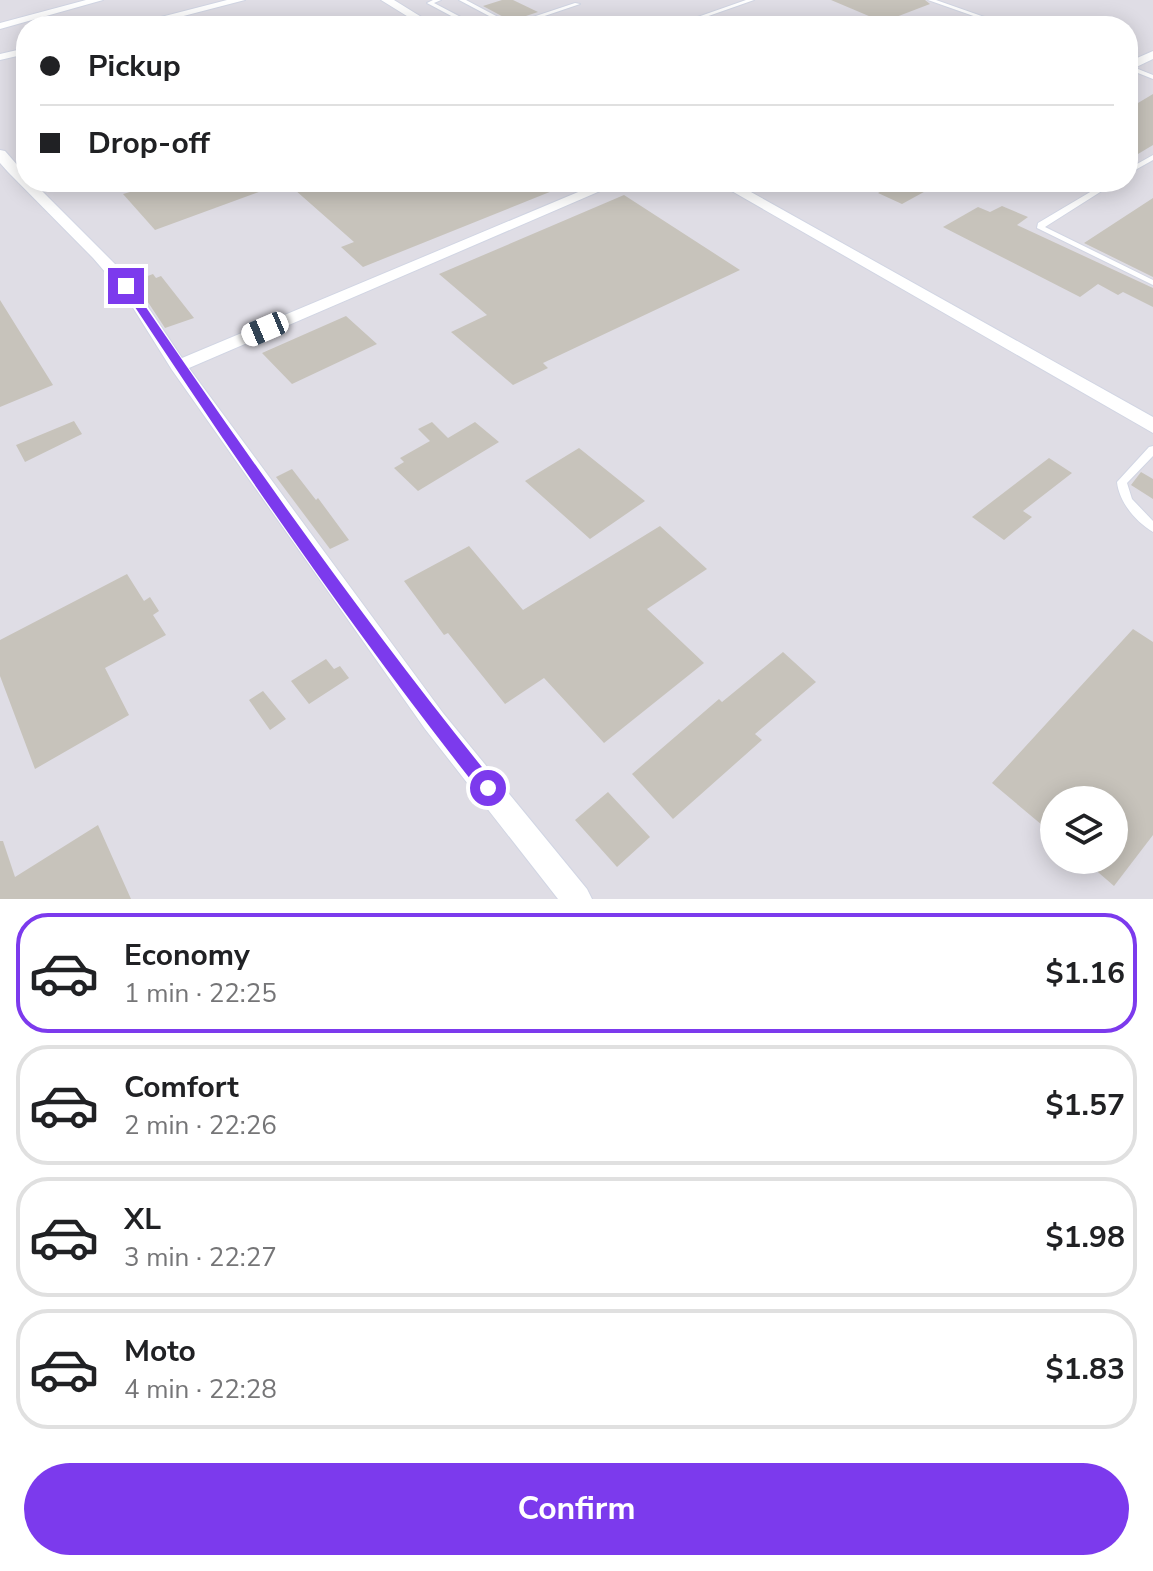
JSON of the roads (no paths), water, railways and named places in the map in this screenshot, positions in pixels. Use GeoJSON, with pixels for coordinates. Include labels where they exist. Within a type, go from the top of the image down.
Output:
{"type":"FeatureCollection","features":[{"type":"Feature","properties":{"kind":"street"},"geometry":{"type":"LineString","coordinates":[[38,16],[98,0]]}},
{"type":"Feature","properties":{"kind":"street"},"geometry":{"type":"LineString","coordinates":[[173,16],[240,0]]}},
{"type":"Feature","properties":{"kind":"street"},"geometry":{"type":"LineString","coordinates":[[386,0],[414,16]]}},
{"type":"Feature","properties":{"kind":"street"},"geometry":{"type":"LineString","coordinates":[[0,154],[16,172]]}},
{"type":"Feature","properties":{"kind":"street"},"geometry":{"type":"LineString","coordinates":[[34,192],[113,269],[140,304],[178,366],[434,721],[577,899]]}},
{"type":"Feature","properties":{"kind":"street"},"geometry":{"type":"LineString","coordinates":[[178,366],[590,192]]}},
{"type":"Feature","properties":{"kind":"street"},"geometry":{"type":"LineString","coordinates":[[741,192],[1153,426]]}},
{"type":"Feature","properties":{"kind":"lane"},"geometry":{"type":"LineString","coordinates":[[438,0],[430,3],[455,16]]}},
{"type":"Feature","properties":{"kind":"lane"},"geometry":{"type":"LineString","coordinates":[[462,0],[493,16]]}},
{"type":"Feature","properties":{"kind":"lane"},"geometry":{"type":"LineString","coordinates":[[704,16],[751,0]]}},
{"type":"Feature","properties":{"kind":"lane"},"geometry":{"type":"LineString","coordinates":[[931,0],[978,16]]}},
{"type":"Feature","properties":{"kind":"lane"},"geometry":{"type":"LineString","coordinates":[[540,16],[577,4]]}},
{"type":"Feature","properties":{"kind":"lane"},"geometry":{"type":"LineString","coordinates":[[1095,192],[1041,225],[1041,228],[1153,283]]}},
{"type":"Feature","properties":{"kind":"lane"},"geometry":{"type":"LineString","coordinates":[[1153,450],[1122,482],[1122,490],[1129,502],[1153,528]]}}]}
